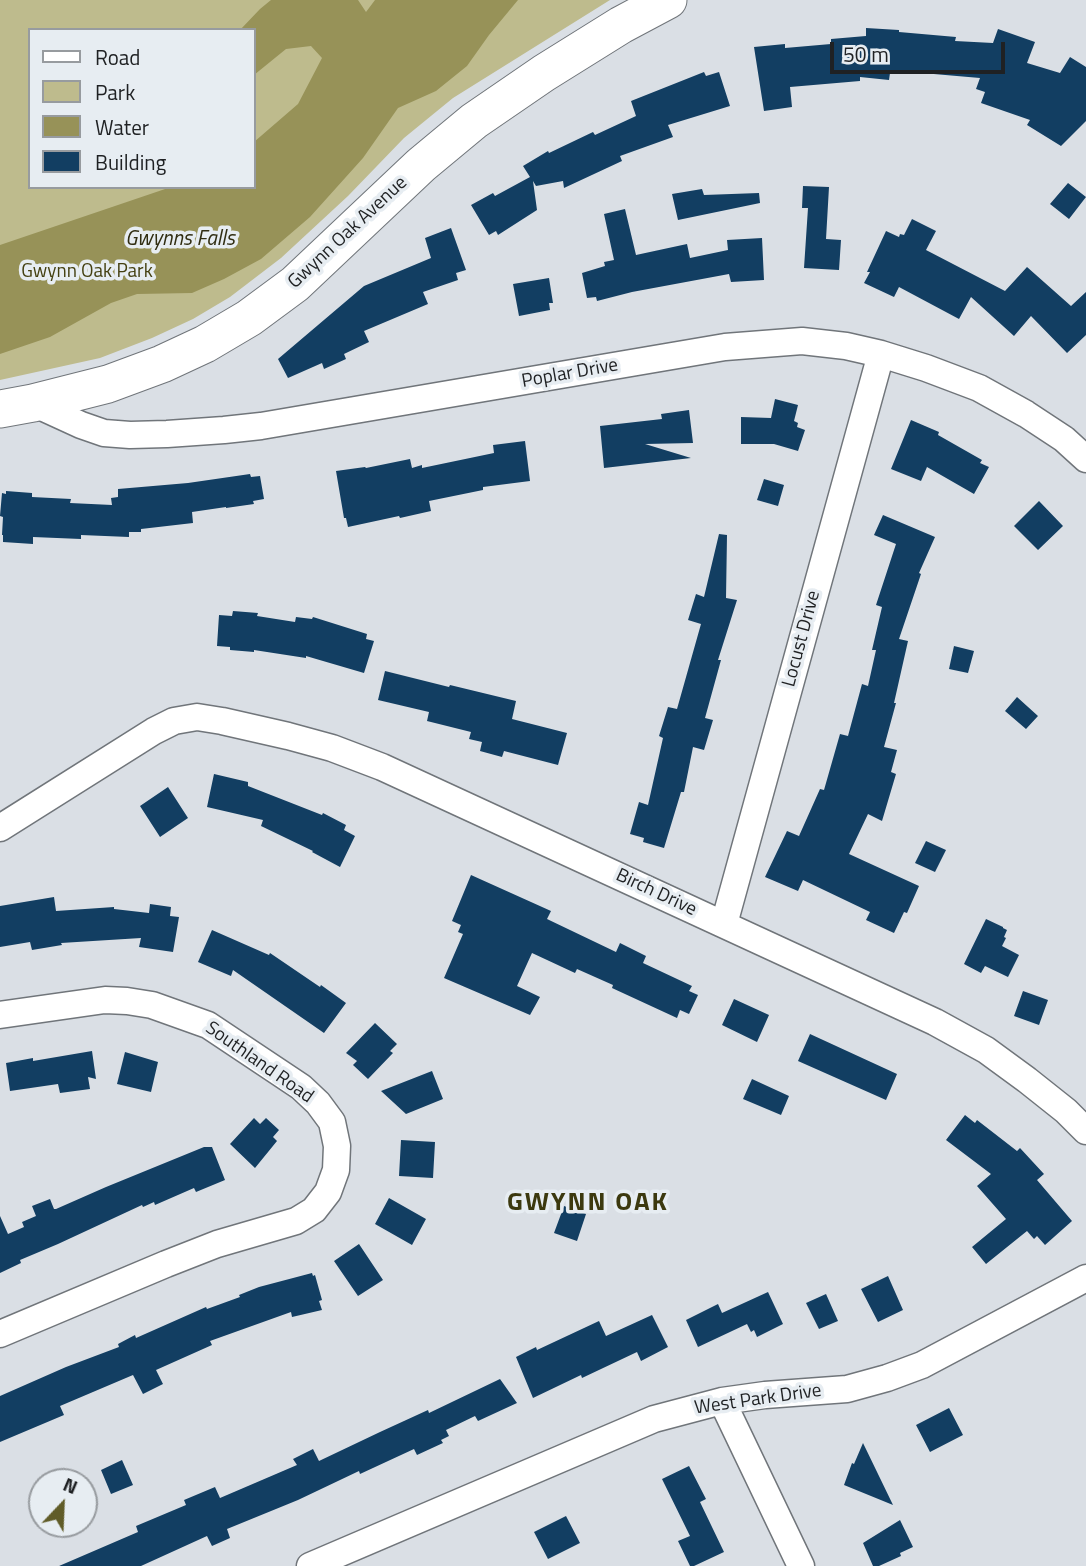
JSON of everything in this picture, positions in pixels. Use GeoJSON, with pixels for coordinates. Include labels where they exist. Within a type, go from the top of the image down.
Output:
{"type":"FeatureCollection","features":[{"type":"Feature","properties":{"kind":"main road","name":"Gwynn Oak Avenue"},"geometry":{"type":"LineString","coordinates":[[17,406],[108,384],[162,364],[205,344],[249,318],[295,284],[421,165],[474,121],[621,24],[668,0]]}},
{"type":"Feature","properties":{"kind":"street","name":"Poplar Drive"},"geometry":{"type":"LineString","coordinates":[[17,406],[104,433],[167,435],[261,426],[725,347],[802,341],[846,346],[881,354],[979,388],[1026,414],[1064,439],[1086,458]]}},
{"type":"Feature","properties":{"kind":"street","name":"Locust Drive"},"geometry":{"type":"LineString","coordinates":[[724,925],[881,354]]}},
{"type":"Feature","properties":{"kind":"street","name":"Birch Drive"},"geometry":{"type":"LineString","coordinates":[[0,828],[174,721],[197,717],[222,721],[332,748],[382,767],[935,1022],[986,1050],[1056,1103],[1086,1131]]}},
{"type":"Feature","properties":{"kind":"street","name":"Southland Road"},"geometry":{"type":"LineString","coordinates":[[0,1015],[105,1000],[127,1000],[152,1005],[208,1025],[301,1087],[318,1103],[332,1122],[337,1146],[336,1170],[328,1192],[314,1210],[296,1221],[217,1244],[0,1334]]}},
{"type":"Feature","properties":{"kind":"street","name":"West Park Drive"},"geometry":{"type":"LineString","coordinates":[[310,1566],[654,1419],[722,1401],[847,1389],[887,1378],[922,1365],[1086,1278]]}},
{"type":"Feature","properties":{"kind":"street"},"geometry":{"type":"LineString","coordinates":[[722,1401],[802,1566]]}},
{"type":"Feature","properties":{"kind":"green space","name":"Gwynns Falls"},"geometry":{"type":"Polygon","coordinates":[[[0,0],[610,0],[453,98],[404,138],[348,196],[281,258],[230,297],[193,319],[100,358],[0,380],[0,0]]]}},
{"type":"Feature","properties":{"kind":"water","name":"Gwynns Falls"},"geometry":{"type":"Polygon","coordinates":[[[271,0],[358,0],[366,12],[375,0],[518,0],[467,66],[436,91],[398,108],[363,158],[310,217],[261,259],[192,293],[137,294],[111,303],[50,337],[0,354],[0,245],[165,189],[256,189],[256,140],[298,104],[322,58],[311,46],[286,49],[256,73],[256,28],[242,28],[271,0]]]}},
{"type":"Feature","properties":{"kind":"building"},"geometry":{"type":"Polygon","coordinates":[[[866,28],[956,37],[955,41],[993,43],[998,29],[1035,42],[1027,63],[1060,73],[1070,57],[1086,67],[1086,121],[1061,146],[1027,125],[1030,120],[981,103],[985,92],[976,89],[980,78],[899,71],[899,74],[890,73],[889,80],[860,77],[860,81],[790,87],[792,107],[764,111],[754,47],[785,44],[785,48],[831,44],[831,39],[866,36],[866,28]]]}},
{"type":"Feature","properties":{"kind":"building"},"geometry":{"type":"Polygon","coordinates":[[[704,72],[706,76],[719,72],[730,106],[668,125],[673,137],[620,156],[622,161],[564,188],[563,181],[536,186],[533,181],[537,210],[498,235],[496,231],[489,235],[471,205],[493,193],[495,196],[530,177],[523,166],[548,151],[549,153],[593,132],[595,135],[636,116],[631,101],[704,72]]]}},
{"type":"Feature","properties":{"kind":"building"},"geometry":{"type":"Polygon","coordinates":[[[1068,183],[1086,197],[1069,219],[1050,204],[1068,183]]]}},
{"type":"Feature","properties":{"kind":"building"},"geometry":{"type":"Polygon","coordinates":[[[803,186],[829,187],[826,239],[841,240],[839,270],[804,268],[808,208],[802,208],[803,186]]]}},
{"type":"Feature","properties":{"kind":"building"},"geometry":{"type":"Polygon","coordinates":[[[702,189],[704,195],[759,193],[760,203],[678,220],[672,194],[702,189]]]}},
{"type":"Feature","properties":{"kind":"building"},"geometry":{"type":"Polygon","coordinates":[[[625,209],[636,255],[687,244],[690,258],[728,250],[727,240],[762,238],[764,280],[731,282],[729,274],[597,301],[596,297],[587,298],[582,273],[605,266],[604,262],[614,260],[604,214],[625,209]]]}},
{"type":"Feature","properties":{"kind":"building"},"geometry":{"type":"Polygon","coordinates":[[[912,219],[936,231],[926,250],[1005,291],[1027,267],[1071,306],[1086,292],[1086,335],[1067,353],[1031,316],[1014,336],[971,297],[959,319],[899,287],[894,297],[864,283],[886,231],[899,237],[900,234],[904,235],[912,219]]]}},
{"type":"Feature","properties":{"kind":"building"},"geometry":{"type":"Polygon","coordinates":[[[451,228],[466,270],[456,273],[458,280],[423,292],[428,304],[364,331],[369,342],[344,354],[346,359],[324,369],[322,363],[288,378],[278,359],[364,286],[431,258],[425,238],[451,228]]]}},
{"type":"Feature","properties":{"kind":"building"},"geometry":{"type":"Polygon","coordinates":[[[549,278],[553,303],[549,303],[550,310],[519,316],[513,284],[549,278]]]}},
{"type":"Feature","properties":{"kind":"building"},"geometry":{"type":"Polygon","coordinates":[[[775,399],[798,405],[794,421],[798,423],[797,427],[805,430],[798,451],[774,444],[741,444],[741,417],[771,418],[775,399]]]}},
{"type":"Feature","properties":{"kind":"building"},"geometry":{"type":"Polygon","coordinates":[[[689,410],[693,443],[645,444],[691,458],[604,468],[600,426],[662,419],[661,414],[689,410]]]}},
{"type":"Feature","properties":{"kind":"building"},"geometry":{"type":"Polygon","coordinates":[[[911,420],[939,432],[938,435],[982,460],[980,463],[989,467],[974,494],[927,467],[921,481],[891,469],[911,420]]]}},
{"type":"Feature","properties":{"kind":"building"},"geometry":{"type":"Polygon","coordinates":[[[525,441],[530,481],[483,487],[483,490],[429,501],[431,511],[348,527],[336,471],[410,459],[412,468],[422,465],[422,468],[494,453],[493,445],[525,441]]]}},
{"type":"Feature","properties":{"kind":"building"},"geometry":{"type":"Polygon","coordinates":[[[250,474],[251,477],[260,476],[264,499],[253,501],[254,504],[192,512],[193,523],[141,529],[141,532],[129,532],[129,537],[81,535],[81,539],[33,537],[33,544],[3,542],[3,517],[0,516],[2,493],[6,494],[6,491],[32,493],[32,497],[71,499],[70,503],[112,505],[111,498],[118,497],[118,489],[250,474]]]}},
{"type":"Feature","properties":{"kind":"building"},"geometry":{"type":"Polygon","coordinates":[[[764,479],[784,485],[778,506],[757,500],[764,479]]]}},
{"type":"Feature","properties":{"kind":"building"},"geometry":{"type":"Polygon","coordinates":[[[1039,501],[1063,526],[1038,550],[1014,526],[1039,501]]]}},
{"type":"Feature","properties":{"kind":"building"},"geometry":{"type":"Polygon","coordinates":[[[883,515],[935,537],[919,573],[921,574],[899,639],[908,641],[884,747],[897,750],[891,772],[896,774],[882,821],[868,814],[849,854],[919,886],[894,933],[866,920],[870,912],[803,880],[798,891],[765,877],[787,831],[799,836],[820,789],[824,790],[840,734],[848,736],[862,684],[868,686],[876,650],[872,650],[882,607],[876,605],[896,544],[874,535],[883,515]]]}},
{"type":"Feature","properties":{"kind":"building"},"geometry":{"type":"Polygon","coordinates":[[[719,534],[727,535],[726,598],[737,600],[718,660],[721,660],[705,718],[713,720],[704,750],[693,747],[684,792],[681,792],[664,848],[643,842],[644,838],[630,834],[639,802],[648,805],[663,738],[659,736],[668,707],[677,709],[701,624],[688,620],[696,594],[704,597],[719,534]]]}},
{"type":"Feature","properties":{"kind":"building"},"geometry":{"type":"Polygon","coordinates":[[[233,611],[258,613],[257,616],[295,622],[296,617],[313,617],[367,634],[366,639],[374,641],[364,673],[306,656],[230,650],[230,647],[217,646],[219,615],[232,616],[233,611]]]}},
{"type":"Feature","properties":{"kind":"building"},"geometry":{"type":"Polygon","coordinates":[[[954,646],[974,651],[968,673],[949,669],[954,646]]]}},
{"type":"Feature","properties":{"kind":"building"},"geometry":{"type":"Polygon","coordinates":[[[385,671],[516,701],[512,719],[567,733],[558,765],[504,751],[502,757],[480,751],[482,742],[469,739],[471,732],[427,721],[429,712],[378,700],[385,671]]]}},
{"type":"Feature","properties":{"kind":"building"},"geometry":{"type":"Polygon","coordinates":[[[1017,697],[1038,716],[1026,729],[1005,711],[1017,697]]]}},
{"type":"Feature","properties":{"kind":"building"},"geometry":{"type":"Polygon","coordinates":[[[214,774],[248,782],[248,786],[322,815],[323,813],[346,825],[344,830],[355,836],[340,867],[261,826],[263,820],[207,807],[214,774]]]}},
{"type":"Feature","properties":{"kind":"building"},"geometry":{"type":"Polygon","coordinates":[[[168,787],[188,818],[160,837],[140,806],[168,787]]]}},
{"type":"Feature","properties":{"kind":"building"},"geometry":{"type":"Polygon","coordinates":[[[926,841],[946,850],[935,872],[915,863],[926,841]]]}},
{"type":"Feature","properties":{"kind":"building"},"geometry":{"type":"Polygon","coordinates":[[[471,875],[551,911],[547,919],[616,952],[620,943],[646,956],[643,963],[692,986],[689,991],[698,995],[689,1014],[680,1010],[677,1018],[612,988],[613,985],[577,969],[575,973],[532,953],[517,986],[540,997],[530,1015],[444,978],[463,934],[458,932],[461,925],[452,921],[471,875]]]}},
{"type":"Feature","properties":{"kind":"building"},"geometry":{"type":"Polygon","coordinates":[[[54,897],[56,911],[114,907],[149,913],[150,904],[171,907],[170,916],[179,917],[173,952],[139,947],[141,938],[61,943],[62,945],[32,950],[30,942],[0,947],[0,906],[54,897]]]}},
{"type":"Feature","properties":{"kind":"building"},"geometry":{"type":"Polygon","coordinates":[[[986,919],[1007,930],[1002,946],[1019,955],[1008,977],[985,966],[981,973],[964,964],[986,919]]]}},
{"type":"Feature","properties":{"kind":"building"},"geometry":{"type":"Polygon","coordinates":[[[212,930],[269,955],[270,953],[346,1003],[324,1033],[233,970],[231,976],[198,962],[212,930]]]}},
{"type":"Feature","properties":{"kind":"building"},"geometry":{"type":"Polygon","coordinates":[[[1023,991],[1048,1000],[1039,1025],[1014,1016],[1023,991]]]}},
{"type":"Feature","properties":{"kind":"building"},"geometry":{"type":"Polygon","coordinates":[[[734,999],[769,1015],[757,1042],[722,1025],[734,999]]]}},
{"type":"Feature","properties":{"kind":"building"},"geometry":{"type":"Polygon","coordinates":[[[375,1023],[397,1044],[390,1051],[393,1053],[368,1079],[353,1065],[357,1061],[346,1053],[375,1023]]]}},
{"type":"Feature","properties":{"kind":"building"},"geometry":{"type":"Polygon","coordinates":[[[810,1034],[897,1074],[886,1100],[798,1061],[810,1034]]]}},
{"type":"Feature","properties":{"kind":"building"},"geometry":{"type":"Polygon","coordinates":[[[92,1051],[96,1079],[88,1077],[90,1089],[60,1093],[58,1084],[10,1091],[6,1063],[92,1051]]]}},
{"type":"Feature","properties":{"kind":"building"},"geometry":{"type":"Polygon","coordinates":[[[125,1052],[158,1062],[151,1092],[117,1084],[125,1052]]]}},
{"type":"Feature","properties":{"kind":"building"},"geometry":{"type":"Polygon","coordinates":[[[432,1071],[443,1099],[406,1114],[381,1091],[432,1071]]]}},
{"type":"Feature","properties":{"kind":"building"},"geometry":{"type":"Polygon","coordinates":[[[752,1079],[789,1096],[781,1115],[743,1099],[752,1079]]]}},
{"type":"Feature","properties":{"kind":"building"},"geometry":{"type":"Polygon","coordinates":[[[965,1115],[975,1123],[977,1120],[1017,1151],[1020,1148],[1044,1174],[1037,1180],[1072,1221],[1045,1245],[1037,1236],[1034,1239],[1027,1231],[986,1264],[972,1247],[1006,1219],[977,1186],[991,1174],[946,1140],[965,1115]]]}},
{"type":"Feature","properties":{"kind":"building"},"geometry":{"type":"Polygon","coordinates":[[[254,1118],[260,1124],[266,1118],[279,1130],[273,1137],[277,1141],[255,1168],[230,1144],[254,1118]]]}},
{"type":"Feature","properties":{"kind":"building"},"geometry":{"type":"Polygon","coordinates":[[[401,1140],[435,1142],[433,1178],[399,1176],[401,1140]]]}},
{"type":"Feature","properties":{"kind":"building"},"geometry":{"type":"Polygon","coordinates":[[[204,1147],[212,1147],[225,1180],[196,1192],[194,1188],[155,1205],[154,1202],[143,1207],[142,1205],[20,1260],[21,1263],[0,1273],[0,1216],[8,1234],[24,1227],[22,1222],[36,1216],[32,1206],[50,1199],[56,1209],[204,1147]]]}},
{"type":"Feature","properties":{"kind":"building"},"geometry":{"type":"Polygon","coordinates":[[[389,1198],[426,1219],[412,1245],[375,1224],[389,1198]]]}},
{"type":"Feature","properties":{"kind":"building"},"geometry":{"type":"Polygon","coordinates":[[[564,1206],[586,1214],[577,1241],[554,1233],[564,1206]]]}},
{"type":"Feature","properties":{"kind":"building"},"geometry":{"type":"Polygon","coordinates":[[[359,1244],[383,1280],[358,1296],[334,1261],[359,1244]]]}},
{"type":"Feature","properties":{"kind":"building"},"geometry":{"type":"Polygon","coordinates":[[[312,1273],[315,1275],[322,1300],[319,1301],[322,1310],[292,1317],[291,1312],[210,1341],[212,1345],[156,1370],[163,1384],[143,1394],[133,1375],[60,1406],[64,1415],[0,1442],[0,1396],[119,1347],[118,1344],[135,1335],[136,1338],[206,1307],[207,1309],[240,1297],[239,1295],[259,1287],[312,1273]]]}},
{"type":"Feature","properties":{"kind":"building"},"geometry":{"type":"Polygon","coordinates":[[[888,1276],[903,1310],[878,1322],[861,1289],[888,1276]]]}},
{"type":"Feature","properties":{"kind":"building"},"geometry":{"type":"Polygon","coordinates":[[[768,1292],[783,1324],[757,1337],[747,1324],[698,1347],[686,1320],[718,1304],[722,1313],[768,1292]]]}},
{"type":"Feature","properties":{"kind":"building"},"geometry":{"type":"Polygon","coordinates":[[[826,1294],[838,1321],[819,1329],[806,1303],[826,1294]]]}},
{"type":"Feature","properties":{"kind":"building"},"geometry":{"type":"Polygon","coordinates":[[[652,1315],[668,1347],[641,1361],[637,1352],[533,1398],[516,1357],[599,1321],[606,1336],[652,1315]]]}},
{"type":"Feature","properties":{"kind":"building"},"geometry":{"type":"Polygon","coordinates":[[[500,1379],[517,1403],[478,1421],[475,1416],[446,1430],[449,1436],[441,1440],[443,1443],[417,1455],[414,1449],[227,1529],[230,1538],[212,1546],[207,1536],[141,1566],[59,1566],[138,1532],[136,1526],[186,1505],[184,1500],[215,1487],[220,1498],[297,1465],[293,1459],[313,1449],[319,1461],[500,1379]]]}},
{"type":"Feature","properties":{"kind":"building"},"geometry":{"type":"Polygon","coordinates":[[[949,1408],[963,1435],[930,1452],[916,1425],[949,1408]]]}},
{"type":"Feature","properties":{"kind":"building"},"geometry":{"type":"Polygon","coordinates":[[[863,1443],[893,1505],[844,1485],[863,1443]]]}},
{"type":"Feature","properties":{"kind":"building"},"geometry":{"type":"Polygon","coordinates":[[[122,1460],[133,1485],[111,1494],[101,1470],[122,1460]]]}},
{"type":"Feature","properties":{"kind":"building"},"geometry":{"type":"Polygon","coordinates":[[[689,1466],[706,1499],[700,1502],[724,1552],[694,1566],[690,1566],[678,1541],[690,1536],[662,1479],[689,1466]]]}},
{"type":"Feature","properties":{"kind":"building"},"geometry":{"type":"Polygon","coordinates":[[[566,1516],[580,1543],[548,1559],[534,1532],[566,1516]]]}},
{"type":"Feature","properties":{"kind":"building"},"geometry":{"type":"Polygon","coordinates":[[[900,1520],[913,1547],[900,1553],[901,1556],[873,1566],[863,1543],[900,1520]]]}},
{"type":"Feature","properties":{"kind":"district","name":"GWYNN OAK"},"geometry":{"type":"Point","coordinates":[588,1204]}},
{"type":"Feature","properties":{"kind":"park label","name":"Gwynn Oak Park"},"geometry":{"type":"Point","coordinates":[87,272]}}]}
